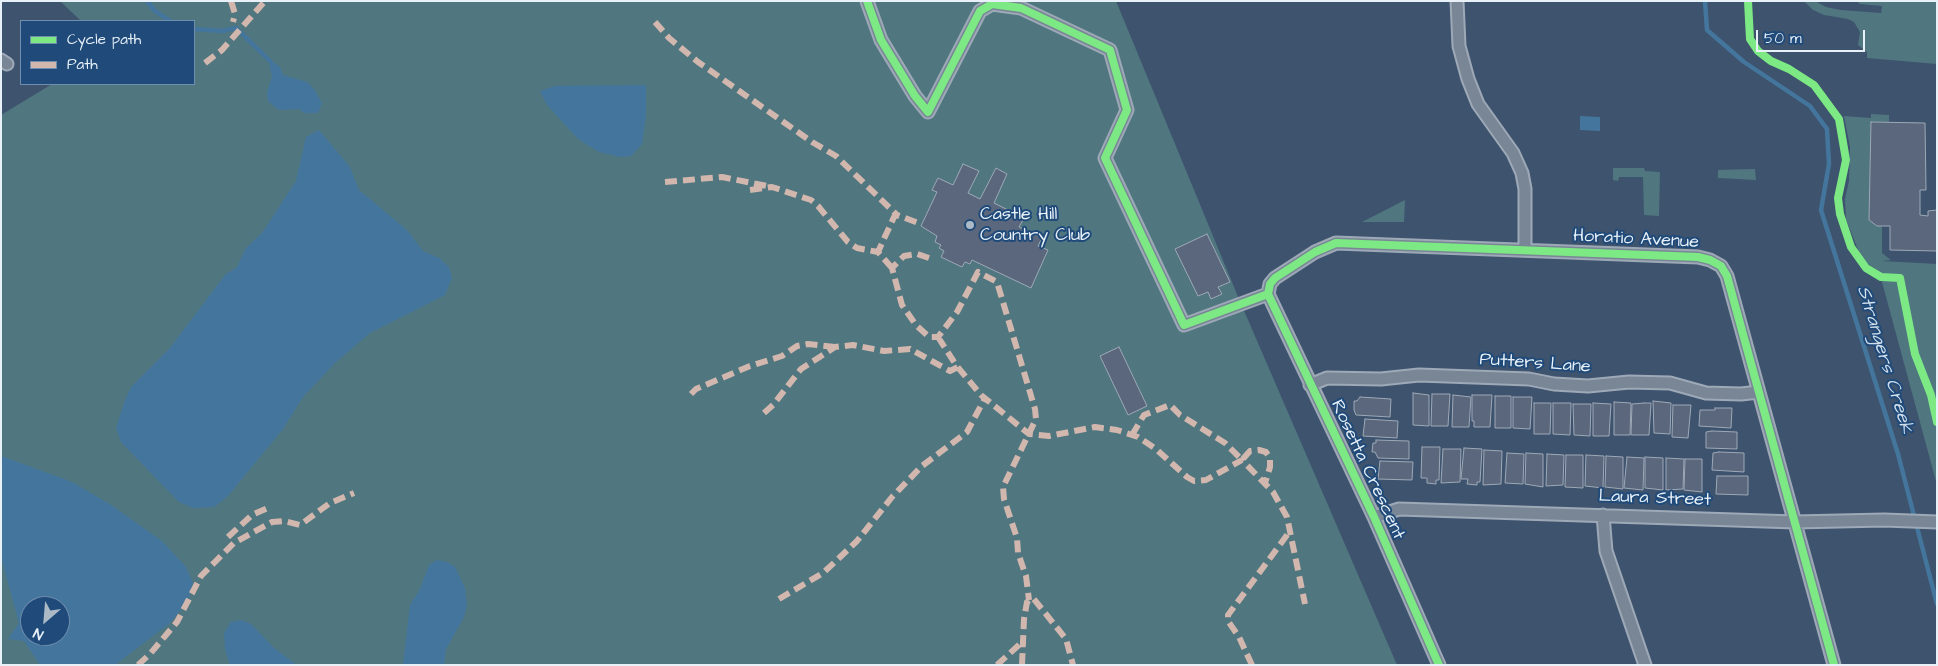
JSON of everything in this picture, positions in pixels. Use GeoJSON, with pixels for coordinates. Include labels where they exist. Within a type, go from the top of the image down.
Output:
{"type":"FeatureCollection","features":[{"type":"Feature","properties":{"kind":"street"},"geometry":{"type":"LineString","coordinates":[[867,1],[881,40],[915,96],[928,112],[980,11],[992,4],[1021,8],[1110,50],[1127,110],[1105,158],[1184,325],[1268,291]]}},
{"type":"Feature","properties":{"kind":"street"},"geometry":{"type":"LineString","coordinates":[[1456,1],[1459,46],[1468,79],[1478,104],[1513,152],[1522,173],[1525,189],[1525,249]]}},
{"type":"Feature","properties":{"kind":"street","name":"Horatio Avenue"},"geometry":{"type":"LineString","coordinates":[[1268,291],[1275,278],[1315,252],[1336,243],[1698,257],[1721,266],[1727,276],[1834,665]]}},
{"type":"Feature","properties":{"kind":"street","name":"Rosetta Crescent"},"geometry":{"type":"LineString","coordinates":[[1268,291],[1310,385],[1374,517],[1439,665]]}},
{"type":"Feature","properties":{"kind":"street","name":"Putters Lane"},"geometry":{"type":"LineString","coordinates":[[1310,385],[1327,378],[1381,379],[1419,375],[1529,379],[1554,384],[1588,386],[1629,382],[1670,384],[1706,393],[1741,394],[1759,392]]}},
{"type":"Feature","properties":{"kind":"street","name":"Laura Street"},"geometry":{"type":"LineString","coordinates":[[1374,517],[1398,509],[1795,522],[1884,520],[1937,522]]}},
{"type":"Feature","properties":{"kind":"street"},"geometry":{"type":"LineString","coordinates":[[1603,515],[1606,551],[1645,665]]}},
{"type":"Feature","properties":{"kind":"green space","name":"Castle Hill Country Club"},"geometry":{"type":"Polygon","coordinates":[[[60,1],[1116,1],[1239,299],[1397,665],[1,665],[1,115],[50,85],[195,85],[195,20],[80,20],[60,1]]]}},
{"type":"Feature","properties":{"kind":"green space"},"geometry":{"type":"Polygon","coordinates":[[[1804,1],[1815,1],[1826,7],[1841,10],[1881,13],[1882,6],[1860,4],[1857,1],[1937,1],[1937,64],[1867,58],[1867,52],[1858,45],[1860,32],[1854,22],[1848,19],[1824,15],[1813,10],[1804,1]]]}},
{"type":"Feature","properties":{"kind":"green space"},"geometry":{"type":"Polygon","coordinates":[[[1871,114],[1889,115],[1889,122],[1871,122],[1869,220],[1877,226],[1882,226],[1882,253],[1891,260],[1882,261],[1937,264],[1937,485],[1879,271],[1865,262],[1860,255],[1846,219],[1845,199],[1849,181],[1850,147],[1844,116],[1871,118],[1871,114]]]}},
{"type":"Feature","properties":{"kind":"green space"},"geometry":{"type":"Polygon","coordinates":[[[1613,168],[1644,168],[1645,171],[1660,172],[1659,216],[1644,215],[1643,177],[1619,177],[1618,181],[1613,180],[1613,168]]]}},
{"type":"Feature","properties":{"kind":"green space"},"geometry":{"type":"Polygon","coordinates":[[[1755,169],[1756,180],[1718,178],[1718,170],[1755,169]]]}},
{"type":"Feature","properties":{"kind":"green space"},"geometry":{"type":"Polygon","coordinates":[[[1405,200],[1404,222],[1362,222],[1405,200]]]}},
{"type":"Feature","properties":{"kind":"water"},"geometry":{"type":"Polygon","coordinates":[[[271,60],[280,67],[283,75],[307,82],[314,89],[322,103],[318,113],[304,113],[299,109],[279,110],[268,101],[267,92],[272,77],[269,62],[271,60]]]}},
{"type":"Feature","properties":{"kind":"water"},"geometry":{"type":"Polygon","coordinates":[[[646,85],[646,116],[642,144],[631,156],[620,157],[599,152],[578,139],[547,105],[540,91],[555,86],[646,85]]]}},
{"type":"Feature","properties":{"kind":"water"},"geometry":{"type":"Polygon","coordinates":[[[1580,116],[1600,117],[1600,131],[1580,130],[1580,116]]]}},
{"type":"Feature","properties":{"kind":"water"},"geometry":{"type":"Polygon","coordinates":[[[319,130],[350,167],[359,190],[407,230],[423,251],[439,258],[449,267],[452,278],[445,295],[370,333],[335,363],[303,397],[283,429],[227,497],[214,507],[193,508],[179,502],[121,442],[116,428],[125,400],[131,387],[170,348],[225,275],[237,267],[246,248],[262,233],[296,181],[306,137],[319,130]]]}},
{"type":"Feature","properties":{"kind":"water"},"geometry":{"type":"Polygon","coordinates":[[[1,456],[72,482],[111,505],[162,541],[186,567],[193,583],[188,601],[170,623],[115,665],[40,665],[27,646],[70,646],[70,596],[20,596],[20,640],[8,639],[19,623],[1,557],[1,456]]]}},
{"type":"Feature","properties":{"kind":"water"},"geometry":{"type":"Polygon","coordinates":[[[437,560],[447,562],[455,567],[465,588],[467,605],[464,617],[446,649],[444,665],[403,665],[410,605],[420,589],[429,565],[437,560]]]}},
{"type":"Feature","properties":{"kind":"water"},"geometry":{"type":"Polygon","coordinates":[[[241,620],[251,624],[274,648],[297,665],[230,665],[225,649],[224,633],[231,622],[241,620]]]}},
{"type":"Feature","properties":{"kind":"building"},"geometry":{"type":"Polygon","coordinates":[[[1871,122],[1925,123],[1926,190],[1920,190],[1920,215],[1928,216],[1928,211],[1937,210],[1937,251],[1890,250],[1890,226],[1877,226],[1869,220],[1871,122]]]}},
{"type":"Feature","properties":{"kind":"building","name":"Castle Hill Country Club"},"geometry":{"type":"Polygon","coordinates":[[[963,164],[979,171],[968,193],[980,199],[996,168],[1007,174],[994,203],[1024,218],[1019,227],[1042,238],[1038,246],[1048,250],[1031,288],[972,260],[970,264],[965,262],[962,267],[941,257],[944,251],[939,248],[941,245],[935,242],[937,236],[921,226],[937,192],[932,190],[938,178],[953,185],[963,164]]]}},
{"type":"Feature","properties":{"kind":"building"},"geometry":{"type":"Polygon","coordinates":[[[1207,234],[1230,282],[1218,287],[1222,294],[1211,299],[1208,292],[1198,296],[1175,249],[1207,234]]]}},
{"type":"Feature","properties":{"kind":"building"},"geometry":{"type":"Polygon","coordinates":[[[1119,347],[1147,406],[1128,415],[1100,356],[1119,347]]]}},
{"type":"Feature","properties":{"kind":"building"},"geometry":{"type":"Polygon","coordinates":[[[1413,393],[1429,395],[1429,426],[1413,425],[1413,393]]]}},
{"type":"Feature","properties":{"kind":"building"},"geometry":{"type":"Polygon","coordinates":[[[1432,394],[1450,394],[1448,426],[1431,426],[1432,394]]]}},
{"type":"Feature","properties":{"kind":"building"},"geometry":{"type":"Polygon","coordinates":[[[1453,395],[1471,397],[1469,427],[1452,427],[1453,395]]]}},
{"type":"Feature","properties":{"kind":"building"},"geometry":{"type":"Polygon","coordinates":[[[1472,395],[1492,395],[1490,427],[1474,427],[1474,421],[1472,421],[1472,395]]]}},
{"type":"Feature","properties":{"kind":"building"},"geometry":{"type":"Polygon","coordinates":[[[1495,396],[1511,396],[1511,428],[1495,428],[1495,396]]]}},
{"type":"Feature","properties":{"kind":"building"},"geometry":{"type":"Polygon","coordinates":[[[1360,397],[1391,399],[1390,417],[1356,415],[1354,401],[1357,401],[1360,397]]]}},
{"type":"Feature","properties":{"kind":"building"},"geometry":{"type":"Polygon","coordinates":[[[1513,397],[1532,397],[1530,429],[1513,428],[1513,397]]]}},
{"type":"Feature","properties":{"kind":"building"},"geometry":{"type":"Polygon","coordinates":[[[1653,401],[1671,403],[1670,434],[1654,433],[1653,401]]]}},
{"type":"Feature","properties":{"kind":"building"},"geometry":{"type":"Polygon","coordinates":[[[1614,402],[1631,403],[1630,435],[1614,435],[1614,402]]]}},
{"type":"Feature","properties":{"kind":"building"},"geometry":{"type":"Polygon","coordinates":[[[1534,403],[1551,403],[1550,434],[1534,434],[1534,403]]]}},
{"type":"Feature","properties":{"kind":"building"},"geometry":{"type":"Polygon","coordinates":[[[1553,403],[1571,403],[1570,435],[1553,434],[1553,403]]]}},
{"type":"Feature","properties":{"kind":"building"},"geometry":{"type":"Polygon","coordinates":[[[1593,403],[1611,404],[1609,436],[1593,436],[1593,403]]]}},
{"type":"Feature","properties":{"kind":"building"},"geometry":{"type":"Polygon","coordinates":[[[1651,403],[1649,435],[1631,435],[1632,404],[1651,403]]]}},
{"type":"Feature","properties":{"kind":"building"},"geometry":{"type":"Polygon","coordinates":[[[1573,404],[1591,404],[1590,436],[1574,435],[1573,404]]]}},
{"type":"Feature","properties":{"kind":"building"},"geometry":{"type":"Polygon","coordinates":[[[1673,405],[1691,405],[1688,438],[1672,437],[1673,405]]]}},
{"type":"Feature","properties":{"kind":"building"},"geometry":{"type":"Polygon","coordinates":[[[1715,408],[1732,408],[1731,428],[1699,426],[1700,410],[1715,410],[1715,408]]]}},
{"type":"Feature","properties":{"kind":"building"},"geometry":{"type":"Polygon","coordinates":[[[1365,419],[1398,421],[1397,438],[1363,436],[1365,419]]]}},
{"type":"Feature","properties":{"kind":"building"},"geometry":{"type":"Polygon","coordinates":[[[1706,432],[1737,432],[1737,449],[1706,448],[1706,432]]]}},
{"type":"Feature","properties":{"kind":"building"},"geometry":{"type":"Polygon","coordinates":[[[1376,440],[1409,441],[1409,459],[1378,458],[1375,452],[1372,452],[1373,443],[1376,443],[1376,440]]]}},
{"type":"Feature","properties":{"kind":"building"},"geometry":{"type":"Polygon","coordinates":[[[1422,447],[1440,447],[1439,480],[1436,480],[1436,484],[1427,483],[1427,478],[1421,478],[1422,447]]]}},
{"type":"Feature","properties":{"kind":"building"},"geometry":{"type":"Polygon","coordinates":[[[1464,448],[1482,449],[1480,482],[1477,482],[1477,485],[1467,484],[1468,479],[1461,479],[1464,448]]]}},
{"type":"Feature","properties":{"kind":"building"},"geometry":{"type":"Polygon","coordinates":[[[1443,449],[1461,449],[1460,482],[1441,483],[1443,449]]]}},
{"type":"Feature","properties":{"kind":"building"},"geometry":{"type":"Polygon","coordinates":[[[1484,450],[1502,451],[1501,484],[1483,485],[1484,450]]]}},
{"type":"Feature","properties":{"kind":"building"},"geometry":{"type":"Polygon","coordinates":[[[1507,453],[1524,454],[1523,484],[1505,483],[1507,453]]]}},
{"type":"Feature","properties":{"kind":"building"},"geometry":{"type":"Polygon","coordinates":[[[1526,453],[1543,454],[1543,487],[1525,484],[1526,453]]]}},
{"type":"Feature","properties":{"kind":"building"},"geometry":{"type":"Polygon","coordinates":[[[1713,453],[1744,453],[1744,472],[1712,470],[1713,453]]]}},
{"type":"Feature","properties":{"kind":"building"},"geometry":{"type":"Polygon","coordinates":[[[1547,454],[1564,455],[1563,485],[1546,486],[1547,454]]]}},
{"type":"Feature","properties":{"kind":"building"},"geometry":{"type":"Polygon","coordinates":[[[1566,455],[1583,455],[1583,488],[1565,487],[1566,455]]]}},
{"type":"Feature","properties":{"kind":"building"},"geometry":{"type":"Polygon","coordinates":[[[1586,455],[1604,456],[1603,488],[1585,486],[1586,455]]]}},
{"type":"Feature","properties":{"kind":"building"},"geometry":{"type":"Polygon","coordinates":[[[1606,456],[1623,457],[1623,489],[1605,487],[1606,456]]]}},
{"type":"Feature","properties":{"kind":"building"},"geometry":{"type":"Polygon","coordinates":[[[1627,457],[1644,458],[1643,490],[1624,488],[1627,457]]]}},
{"type":"Feature","properties":{"kind":"building"},"geometry":{"type":"Polygon","coordinates":[[[1645,457],[1663,458],[1663,490],[1645,488],[1645,457]]]}},
{"type":"Feature","properties":{"kind":"building"},"geometry":{"type":"Polygon","coordinates":[[[1666,458],[1684,459],[1683,489],[1666,490],[1666,458]]]}},
{"type":"Feature","properties":{"kind":"building"},"geometry":{"type":"Polygon","coordinates":[[[1685,459],[1702,459],[1702,492],[1684,490],[1685,459]]]}},
{"type":"Feature","properties":{"kind":"building"},"geometry":{"type":"Polygon","coordinates":[[[1380,461],[1413,462],[1412,480],[1378,479],[1380,461]]]}},
{"type":"Feature","properties":{"kind":"building"},"geometry":{"type":"Polygon","coordinates":[[[1717,476],[1748,476],[1748,495],[1716,494],[1717,476]]]}},
{"type":"Feature","properties":{"kind":"waterway"},"geometry":{"type":"LineString","coordinates":[[147,1],[155,11],[168,20]]}},
{"type":"Feature","properties":{"kind":"waterway","name":"Strangers Creek"},"geometry":{"type":"LineString","coordinates":[[1705,1],[1707,30],[1744,62],[1810,106],[1827,129],[1829,164],[1821,210],[1898,454],[1937,604]]}},
{"type":"Feature","properties":{"kind":"waterway"},"geometry":{"type":"LineString","coordinates":[[195,29],[222,31],[236,28],[270,61]]}},
{"type":"Feature","properties":{"kind":"marked path"},"geometry":{"type":"LineString","coordinates":[[231,1],[235,14],[233,22]]}},
{"type":"Feature","properties":{"kind":"marked path"},"geometry":{"type":"LineString","coordinates":[[205,63],[222,50],[265,1]]}},
{"type":"Feature","properties":{"kind":"marked path"},"geometry":{"type":"LineString","coordinates":[[655,22],[669,38],[698,62],[812,142],[836,156],[897,215]]}},
{"type":"Feature","properties":{"kind":"marked path"},"geometry":{"type":"LineString","coordinates":[[665,182],[722,177],[767,186]]}},
{"type":"Feature","properties":{"kind":"marked path"},"geometry":{"type":"LineString","coordinates":[[750,190],[772,187],[811,200],[848,242],[857,248],[878,252]]}},
{"type":"Feature","properties":{"kind":"marked path"},"geometry":{"type":"LineString","coordinates":[[892,268],[878,252],[894,217],[897,215],[921,224]]}},
{"type":"Feature","properties":{"kind":"marked path"},"geometry":{"type":"LineString","coordinates":[[929,258],[917,254],[904,256],[892,268],[902,305],[916,325],[929,337],[938,337],[957,312],[978,272],[997,282],[1035,409],[1036,419],[1003,487],[1004,499],[1017,538],[1018,553],[1026,576],[1029,600]]}},
{"type":"Feature","properties":{"kind":"marked path"},"geometry":{"type":"LineString","coordinates":[[938,337],[956,365],[981,395],[1029,434],[1049,436],[1095,427],[1117,430],[1138,437],[1156,449],[1194,481],[1206,480],[1242,460],[1273,492],[1287,517],[1305,604]]}},
{"type":"Feature","properties":{"kind":"marked path"},"geometry":{"type":"LineString","coordinates":[[691,394],[696,389],[750,366],[782,356],[797,346],[808,344],[835,347]]}},
{"type":"Feature","properties":{"kind":"marked path"},"geometry":{"type":"LineString","coordinates":[[764,413],[773,405],[801,369],[835,347],[853,345],[884,351],[910,349],[950,371],[958,367]]}},
{"type":"Feature","properties":{"kind":"marked path"},"geometry":{"type":"LineString","coordinates":[[779,599],[823,573],[857,541],[892,497],[922,466],[967,432],[985,398]]}},
{"type":"Feature","properties":{"kind":"marked path"},"geometry":{"type":"LineString","coordinates":[[1132,435],[1144,415],[1170,405],[1180,415],[1225,443],[1242,460],[1250,451],[1259,450],[1266,452],[1270,458],[1270,467],[1265,483]]}},
{"type":"Feature","properties":{"kind":"marked path"},"geometry":{"type":"LineString","coordinates":[[138,665],[177,622],[201,576],[234,543],[272,522],[284,521],[300,525],[330,503],[354,493]]}},
{"type":"Feature","properties":{"kind":"marked path"},"geometry":{"type":"LineString","coordinates":[[228,537],[252,515],[270,507]]}},
{"type":"Feature","properties":{"kind":"marked path"},"geometry":{"type":"LineString","coordinates":[[1252,665],[1239,637],[1228,621],[1228,615],[1290,531]]}},
{"type":"Feature","properties":{"kind":"marked path"},"geometry":{"type":"LineString","coordinates":[[1022,665],[1024,619],[1027,602],[1033,598],[1066,639],[1073,665]]}},
{"type":"Feature","properties":{"kind":"marked path"},"geometry":{"type":"LineString","coordinates":[[997,665],[1020,644],[1022,645]]}},
{"type":"Feature","properties":{"kind":"cycle path"},"geometry":{"type":"LineString","coordinates":[[867,1],[881,40],[915,96],[928,112],[980,11],[992,4],[1021,8],[1110,50],[1127,110],[1105,158],[1184,325],[1268,294]]}},
{"type":"Feature","properties":{"kind":"cycle path"},"geometry":{"type":"LineString","coordinates":[[1748,1],[1750,39],[1758,51],[1771,61],[1789,69],[1814,85],[1839,119],[1846,160],[1838,198],[1840,214],[1851,247],[1866,268],[1881,277],[1900,278],[1915,354],[1931,395],[1937,422]]}},
{"type":"Feature","properties":{"kind":"cycle path"},"geometry":{"type":"LineString","coordinates":[[1439,665],[1374,517],[1268,294],[1270,284],[1275,278],[1315,252],[1336,243],[1698,257],[1710,260],[1721,266],[1727,276],[1834,665]]}},
{"type":"Feature","properties":{"kind":"place","name":"Castle Hill Country Club"},"geometry":{"type":"Point","coordinates":[970,225]}}]}
